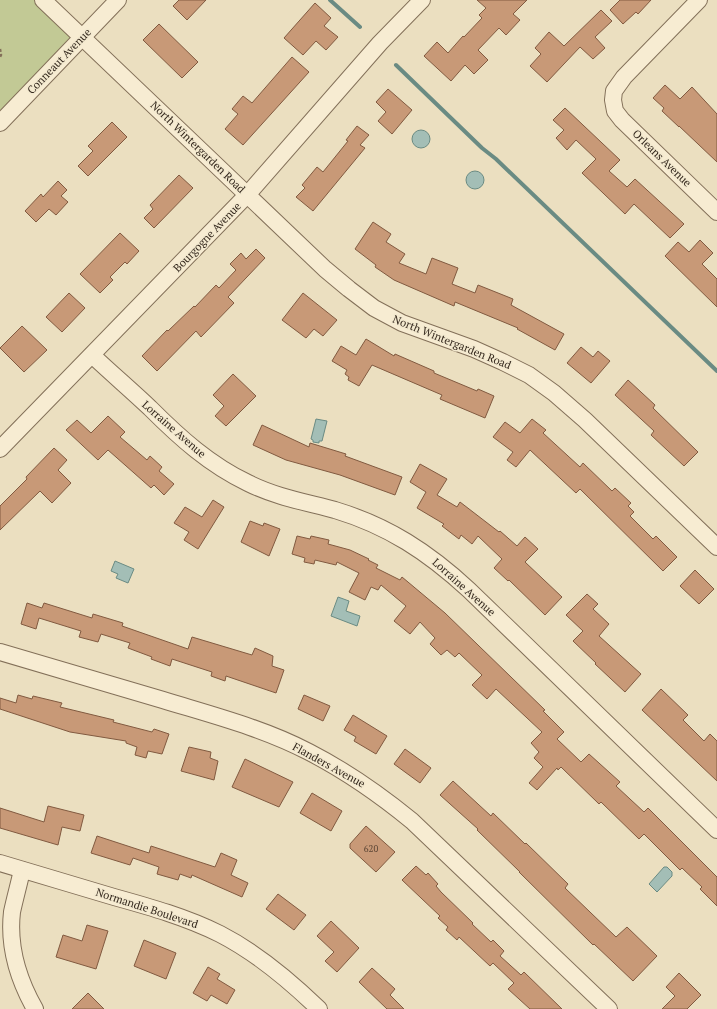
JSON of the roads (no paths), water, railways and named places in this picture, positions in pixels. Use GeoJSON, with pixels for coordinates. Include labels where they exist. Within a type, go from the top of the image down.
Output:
{"type":"FeatureCollection","features":[{"type":"Feature","properties":{"kind":"street","name":"North Wintergarden Road"},"geometry":{"type":"LineString","coordinates":[[43,0],[325,269],[348,289],[374,308],[408,326],[474,349],[503,362],[529,376],[554,393],[585,420],[717,547]]}},
{"type":"Feature","properties":{"kind":"street","name":"Conneaut Avenue"},"geometry":{"type":"LineString","coordinates":[[0,123],[118,0]]}},
{"type":"Feature","properties":{"kind":"street","name":"Bourgogne Avenue"},"geometry":{"type":"LineString","coordinates":[[0,449],[247,195],[380,43],[422,0]]}},
{"type":"Feature","properties":{"kind":"street","name":"Orleans Avenue"},"geometry":{"type":"LineString","coordinates":[[699,0],[624,76],[614,91],[613,100],[616,111],[622,120],[717,212]]}},
{"type":"Feature","properties":{"kind":"street","name":"Lorraine Avenue"},"geometry":{"type":"LineString","coordinates":[[92,354],[166,425],[196,450],[221,468],[249,484],[278,495],[334,510],[368,522],[398,536],[430,556],[474,595],[717,830]]}},
{"type":"Feature","properties":{"kind":"street","name":"Flanders Avenue"},"geometry":{"type":"LineString","coordinates":[[0,652],[211,714],[269,734],[307,751],[344,771],[379,794],[412,821],[609,1009]]}},
{"type":"Feature","properties":{"kind":"street","name":"Normandie Boulevard"},"geometry":{"type":"LineString","coordinates":[[0,864],[163,911],[192,921],[221,935],[256,956],[281,974],[319,1009]]}},
{"type":"Feature","properties":{"kind":"street"},"geometry":{"type":"LineString","coordinates":[[22,870],[12,912],[11,933],[13,954],[18,974],[26,994],[35,1009]]}},
{"type":"Feature","properties":{"kind":"water"},"geometry":{"type":"Polygon","coordinates":[[[421,130],[427,133],[430,139],[427,145],[421,148],[415,145],[412,139],[415,133],[421,130]]]}},
{"type":"Feature","properties":{"kind":"water"},"geometry":{"type":"Polygon","coordinates":[[[471,171],[479,171],[484,176],[482,187],[479,189],[471,189],[466,184],[466,176],[471,171]]]}},
{"type":"Feature","properties":{"kind":"water"},"geometry":{"type":"Polygon","coordinates":[[[316,419],[327,421],[322,441],[319,441],[319,443],[313,442],[311,439],[316,419]]]}},
{"type":"Feature","properties":{"kind":"water"},"geometry":{"type":"Polygon","coordinates":[[[115,561],[134,569],[128,583],[116,578],[118,574],[111,571],[115,561]]]}},
{"type":"Feature","properties":{"kind":"water"},"geometry":{"type":"Polygon","coordinates":[[[338,597],[349,601],[346,611],[360,616],[357,626],[331,616],[338,597]]]}},
{"type":"Feature","properties":{"kind":"water"},"geometry":{"type":"Polygon","coordinates":[[[664,867],[667,867],[672,872],[672,876],[657,892],[649,884],[664,867]]]}},
{"type":"Feature","properties":{"kind":"waterway"},"geometry":{"type":"LineString","coordinates":[[330,0],[360,27]]}},
{"type":"Feature","properties":{"kind":"waterway"},"geometry":{"type":"LineString","coordinates":[[396,65],[717,371]]}}]}
